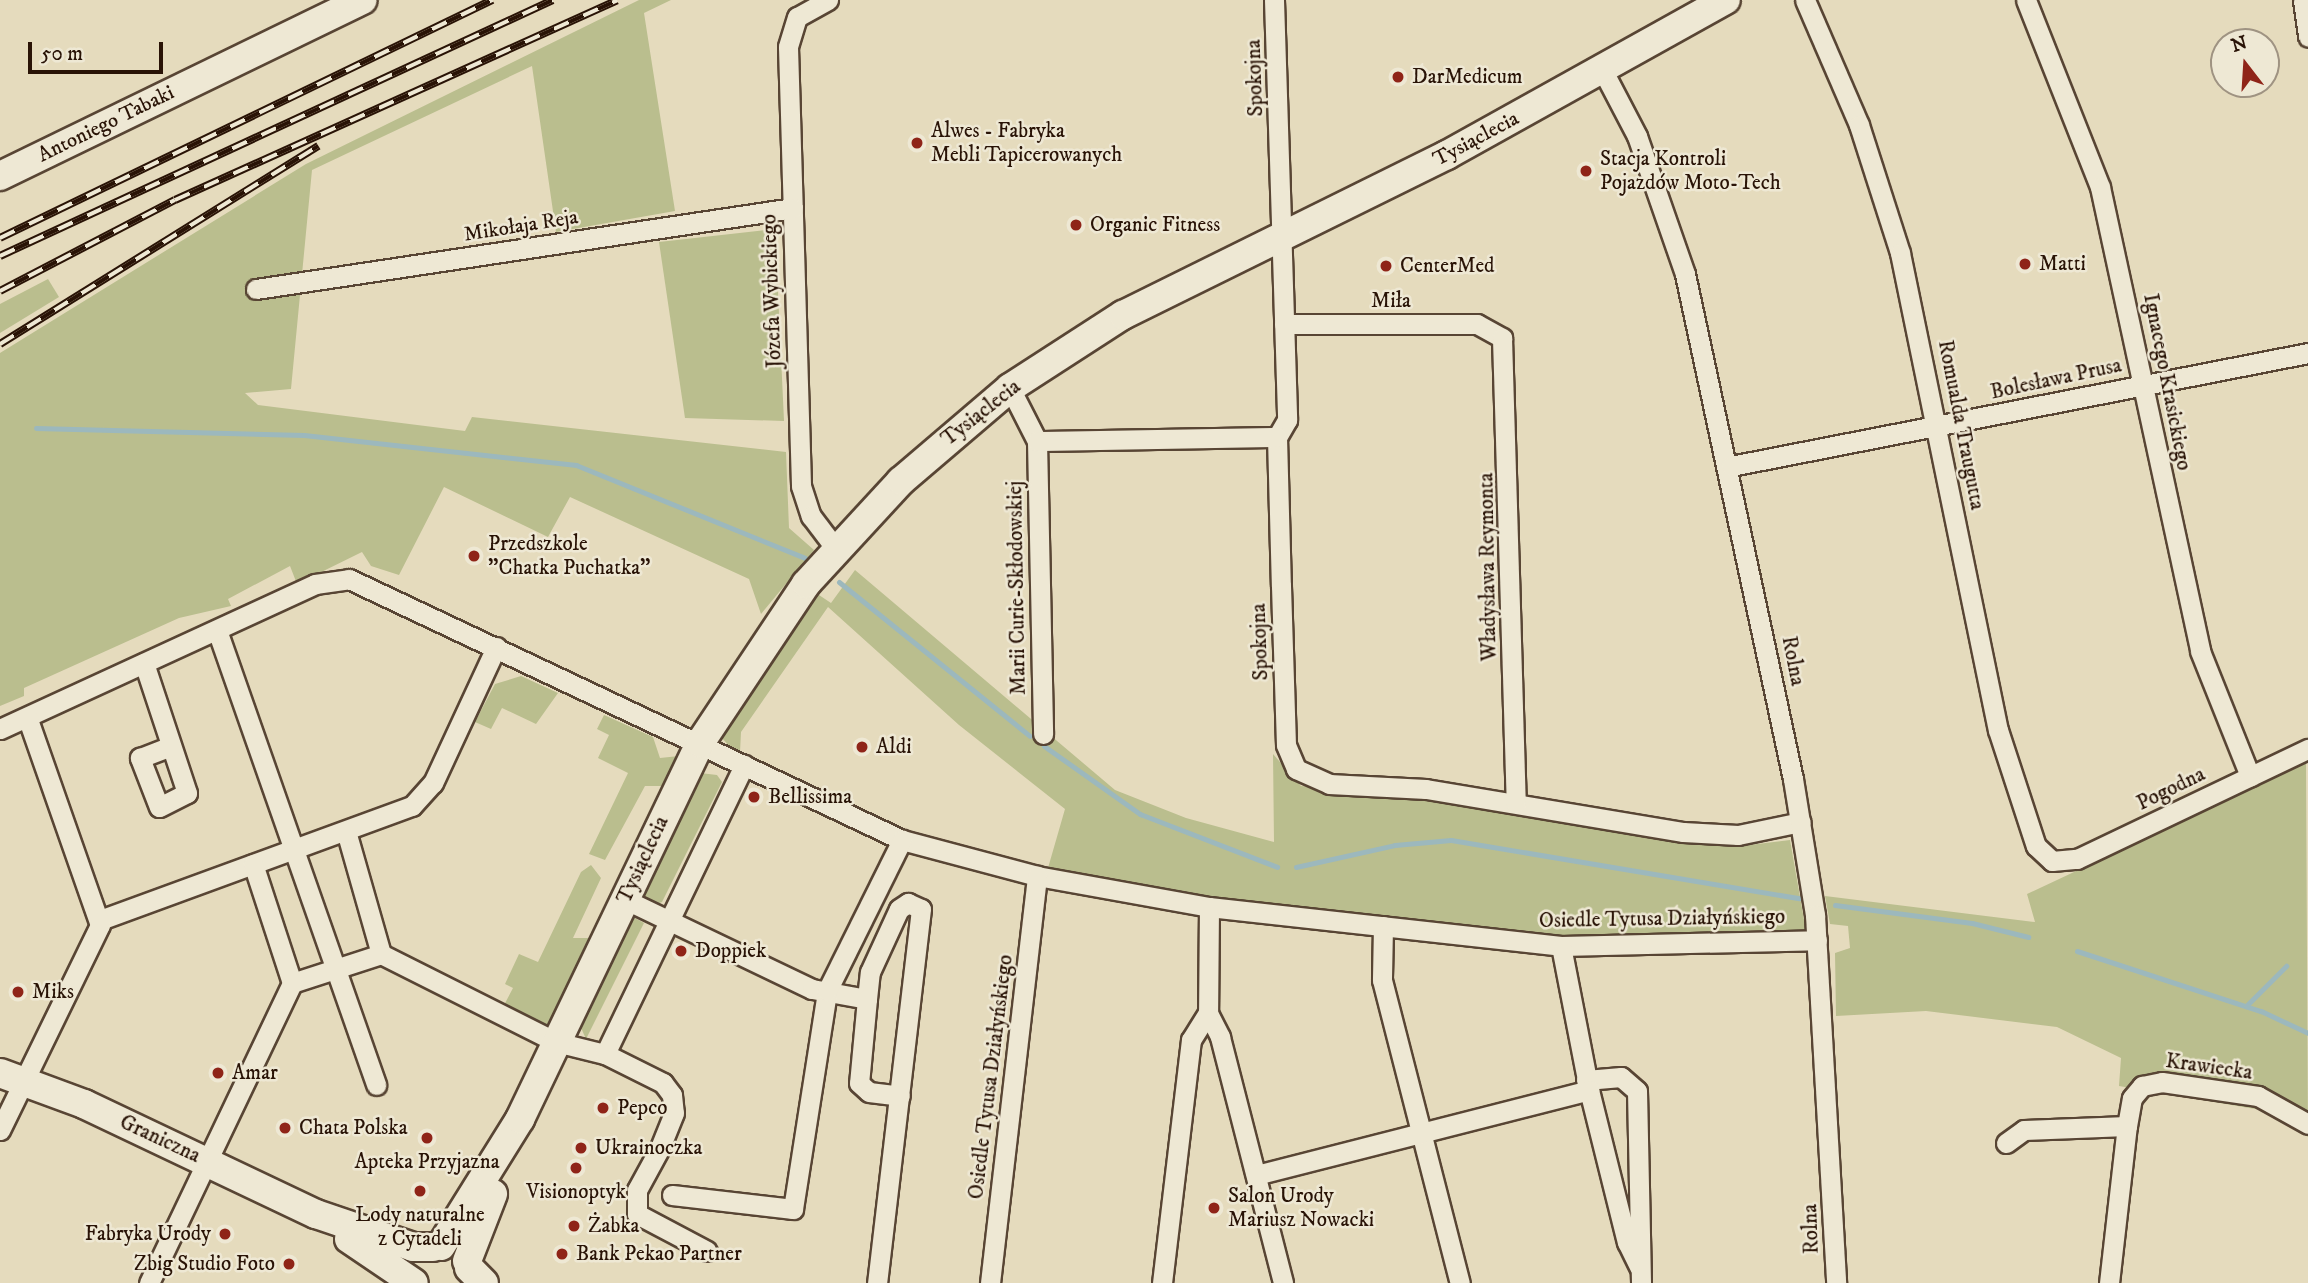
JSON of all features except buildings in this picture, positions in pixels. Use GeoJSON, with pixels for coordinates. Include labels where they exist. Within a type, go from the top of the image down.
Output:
{"type":"FeatureCollection","features":[{"type":"Feature","properties":{"kind":"street","name":"Antoniego Tabaki"},"geometry":{"type":"LineString","coordinates":[[0,176],[363,0]]}},
{"type":"Feature","properties":{"kind":"street","name":"Józefa Wybickiego"},"geometry":{"type":"LineString","coordinates":[[828,0],[792,23],[793,208],[801,486],[811,516],[836,549]]}},
{"type":"Feature","properties":{"kind":"street","name":"Spokojna"},"geometry":{"type":"LineString","coordinates":[[1274,0],[1287,420],[1278,438],[1286,746],[1296,769],[1329,784],[1426,789],[1714,835],[1801,822]]}},
{"type":"Feature","properties":{"kind":"street","name":"Tysiąclecia"},"geometry":{"type":"LineString","coordinates":[[472,1274],[520,1119],[699,743],[772,630],[836,549],[918,465],[1010,388],[1123,316],[1282,237],[1602,69],[1726,0]]}},
{"type":"Feature","properties":{"kind":"street","name":"Romualda Traugutta"},"geometry":{"type":"LineString","coordinates":[[1805,0],[1883,195],[1938,426],[1998,730],[2036,846],[2052,861]]}},
{"type":"Feature","properties":{"kind":"street","name":"Ignacego Krasickiego"},"geometry":{"type":"LineString","coordinates":[[2026,0],[2100,187],[2200,651],[2250,776]]}},
{"type":"Feature","properties":{"kind":"street"},"geometry":{"type":"LineString","coordinates":[[2303,0],[2308,37]]}},
{"type":"Feature","properties":{"kind":"street","name":"Rolna"},"geometry":{"type":"LineString","coordinates":[[1602,69],[1637,136],[1674,239],[1731,466],[1801,822],[1817,940],[1836,1283]]}},
{"type":"Feature","properties":{"kind":"street","name":"Mikołaja Reja"},"geometry":{"type":"LineString","coordinates":[[256,289],[793,208]]}},
{"type":"Feature","properties":{"kind":"street","name":"Miła"},"geometry":{"type":"LineString","coordinates":[[1284,324],[1477,324],[1496,331]]}},
{"type":"Feature","properties":{"kind":"street","name":"Władysława Reymonta"},"geometry":{"type":"LineString","coordinates":[[1496,331],[1506,349],[1516,803]]}},
{"type":"Feature","properties":{"kind":"street","name":"Bolesława Prusa"},"geometry":{"type":"LineString","coordinates":[[1731,466],[2308,353]]}},
{"type":"Feature","properties":{"kind":"street","name":"Marii Curie-Skłodowskiej"},"geometry":{"type":"LineString","coordinates":[[1010,388],[1037,441],[1043,734]]}},
{"type":"Feature","properties":{"kind":"street"},"geometry":{"type":"LineString","coordinates":[[1037,441],[1278,438]]}},
{"type":"Feature","properties":{"kind":"street","name":"Osiedle Tytusa Działyńskiego"},"geometry":{"type":"LineString","coordinates":[[0,729],[315,584],[349,579],[902,840],[1037,876],[1209,906],[1560,946],[1817,940]]}},
{"type":"Feature","properties":{"kind":"street"},"geometry":{"type":"LineString","coordinates":[[217,630],[298,848],[376,1085]]}},
{"type":"Feature","properties":{"kind":"street"},"geometry":{"type":"LineString","coordinates":[[0,1130],[12,1077],[100,920],[405,809],[424,795],[496,647]]}},
{"type":"Feature","properties":{"kind":"street"},"geometry":{"type":"LineString","coordinates":[[144,663],[171,746]]}},
{"type":"Feature","properties":{"kind":"street"},"geometry":{"type":"LineString","coordinates":[[27,717],[100,920]]}},
{"type":"Feature","properties":{"kind":"street","name":"Pogodna"},"geometry":{"type":"LineString","coordinates":[[2052,861],[2077,859],[2308,749]]}},
{"type":"Feature","properties":{"kind":"street"},"geometry":{"type":"LineString","coordinates":[[605,1054],[744,765]]}},
{"type":"Feature","properties":{"kind":"street"},"geometry":{"type":"LineString","coordinates":[[346,831],[381,954]]}},
{"type":"Feature","properties":{"kind":"street"},"geometry":{"type":"LineString","coordinates":[[672,1195],[793,1209],[827,991],[902,840]]}},
{"type":"Feature","properties":{"kind":"street"},"geometry":{"type":"LineString","coordinates":[[149,1283],[292,983],[253,864]]}},
{"type":"Feature","properties":{"kind":"street","name":"Osiedle Tytusa Działyńskiego"},"geometry":{"type":"LineString","coordinates":[[990,1283],[1037,876]]}},
{"type":"Feature","properties":{"kind":"street"},"geometry":{"type":"LineString","coordinates":[[624,899],[827,991],[867,999]]}},
{"type":"Feature","properties":{"kind":"street"},"geometry":{"type":"LineString","coordinates":[[877,1283],[900,1096],[922,914],[914,904],[899,909],[870,972],[859,1083],[869,1092],[900,1096]]}},
{"type":"Feature","properties":{"kind":"street"},"geometry":{"type":"LineString","coordinates":[[1209,906],[1208,1013],[1220,1037],[1283,1283]]}},
{"type":"Feature","properties":{"kind":"street"},"geometry":{"type":"LineString","coordinates":[[1384,926],[1382,980],[1460,1283]]}},
{"type":"Feature","properties":{"kind":"street"},"geometry":{"type":"LineString","coordinates":[[1560,946],[1588,1085],[1627,1242],[1640,1275]]}},
{"type":"Feature","properties":{"kind":"street"},"geometry":{"type":"LineString","coordinates":[[292,983],[381,954],[556,1042],[605,1054],[663,1083],[672,1096],[664,1139],[637,1190],[637,1214],[708,1251]]}},
{"type":"Feature","properties":{"kind":"street"},"geometry":{"type":"LineString","coordinates":[[1162,1283],[1191,1040],[1208,1013]]}},
{"type":"Feature","properties":{"kind":"street","name":"Graniczna"},"geometry":{"type":"LineString","coordinates":[[12,1077],[207,1162],[316,1214],[413,1248],[437,1247]]}},
{"type":"Feature","properties":{"kind":"street"},"geometry":{"type":"LineString","coordinates":[[1256,1175],[1621,1077],[1637,1091],[1640,1275]]}},
{"type":"Feature","properties":{"kind":"street","name":"Krawiecka"},"geometry":{"type":"LineString","coordinates":[[2109,1283],[2127,1126],[2136,1091],[2162,1082],[2258,1096],[2308,1124]]}},
{"type":"Feature","properties":{"kind":"street","name":"Tysiąclecia"},"geometry":{"type":"LineString","coordinates":[[414,1283],[416,1262],[437,1247],[520,1119]]}},
{"type":"Feature","properties":{"kind":"street"},"geometry":{"type":"LineString","coordinates":[[2006,1143],[2024,1129],[2127,1126]]}},
{"type":"Feature","properties":{"kind":"street","name":"Graniczna"},"geometry":{"type":"LineString","coordinates":[[316,1214],[414,1283]]}},
{"type":"Feature","properties":{"kind":"street"},"geometry":{"type":"LineString","coordinates":[[437,1247],[472,1274]]}},
{"type":"Feature","properties":{"kind":"green space"},"geometry":{"type":"Polygon","coordinates":[[[639,0],[671,0],[644,13],[675,211],[556,232],[532,66],[312,170],[291,389],[245,393],[258,405],[465,431],[472,417],[786,452],[789,528],[814,550],[761,614],[749,579],[570,497],[548,537],[444,487],[399,575],[371,566],[362,552],[297,584],[290,566],[228,599],[231,606],[179,618],[24,688],[24,696],[0,706],[0,353],[306,164],[639,0]]]}},
{"type":"Feature","properties":{"kind":"green space"},"geometry":{"type":"Polygon","coordinates":[[[775,229],[784,421],[685,418],[659,242],[775,229]]]}},
{"type":"Feature","properties":{"kind":"green space"},"geometry":{"type":"Polygon","coordinates":[[[48,279],[59,297],[0,333],[0,304],[48,279]]]}},
{"type":"Feature","properties":{"kind":"green space"},"geometry":{"type":"Polygon","coordinates":[[[855,570],[1115,790],[1186,818],[1274,842],[1273,754],[1301,786],[1416,794],[1679,842],[1741,846],[1790,840],[1806,931],[1557,937],[1208,898],[1048,868],[1065,809],[959,725],[828,607],[741,732],[740,752],[732,749],[721,737],[813,591],[831,603],[855,570]]]}},
{"type":"Feature","properties":{"kind":"green space"},"geometry":{"type":"Polygon","coordinates":[[[521,676],[558,693],[536,724],[502,708],[491,729],[475,722],[495,684],[521,676]]]}},
{"type":"Feature","properties":{"kind":"green space"},"geometry":{"type":"Polygon","coordinates":[[[604,715],[653,737],[660,758],[679,756],[667,786],[645,786],[605,860],[589,854],[628,773],[598,758],[609,735],[597,729],[604,715]]]}},
{"type":"Feature","properties":{"kind":"green space"},"geometry":{"type":"Polygon","coordinates":[[[2306,763],[2308,1137],[2267,1111],[2119,1086],[2121,1058],[2057,1027],[1926,1011],[1836,1016],[1835,953],[1850,948],[1848,926],[1830,924],[1825,896],[2035,922],[2027,894],[2306,763]]]}},
{"type":"Feature","properties":{"kind":"green space"},"geometry":{"type":"Polygon","coordinates":[[[700,773],[717,775],[722,782],[662,902],[654,905],[643,895],[700,773]]]}},
{"type":"Feature","properties":{"kind":"green space"},"geometry":{"type":"Polygon","coordinates":[[[591,865],[601,878],[573,938],[595,938],[546,1028],[502,1009],[513,988],[505,984],[519,954],[538,962],[581,872],[591,865]]]}},
{"type":"Feature","properties":{"kind":"green space"},"geometry":{"type":"Polygon","coordinates":[[[631,916],[644,923],[586,1039],[578,1021],[631,916]]]}},
{"type":"Feature","properties":{"kind":"waterway"},"geometry":{"type":"LineString","coordinates":[[36,428],[304,435],[576,465],[805,558]]}},
{"type":"Feature","properties":{"kind":"waterway"},"geometry":{"type":"LineString","coordinates":[[839,582],[1030,736]]}},
{"type":"Feature","properties":{"kind":"waterway"},"geometry":{"type":"LineString","coordinates":[[1044,746],[1140,814],[1277,867]]}},
{"type":"Feature","properties":{"kind":"waterway"},"geometry":{"type":"LineString","coordinates":[[1296,867],[1395,845],[1451,840],[1799,898]]}},
{"type":"Feature","properties":{"kind":"waterway"},"geometry":{"type":"LineString","coordinates":[[1835,905],[1972,923],[2028,937]]}},
{"type":"Feature","properties":{"kind":"waterway"},"geometry":{"type":"LineString","coordinates":[[2077,951],[2261,1011],[2308,1033]]}},
{"type":"Feature","properties":{"kind":"waterway"},"geometry":{"type":"LineString","coordinates":[[2246,1006],[2286,966]]}},
{"type":"Feature","properties":{"kind":"railway"},"geometry":{"type":"LineString","coordinates":[[0,238],[492,0]]}},
{"type":"Feature","properties":{"kind":"railway"},"geometry":{"type":"LineString","coordinates":[[0,256],[553,0]]}},
{"type":"Feature","properties":{"kind":"railway"},"geometry":{"type":"LineString","coordinates":[[0,291],[175,200],[617,0]]}},
{"type":"Feature","properties":{"kind":"railway"},"geometry":{"type":"LineString","coordinates":[[0,344],[318,146]]}},
{"type":"Feature","properties":{"kind":"place","name":"DarMedicum"},"geometry":{"type":"Point","coordinates":[1398,77]}},
{"type":"Feature","properties":{"kind":"place","name":"Alwes - Fabryka Mebli Tapicerowanych"},"geometry":{"type":"Point","coordinates":[917,143]}},
{"type":"Feature","properties":{"kind":"place","name":"Stacja Kontroli Pojazdów Moto-Tech"},"geometry":{"type":"Point","coordinates":[1586,171]}},
{"type":"Feature","properties":{"kind":"place","name":"Organic Fitness"},"geometry":{"type":"Point","coordinates":[1076,225]}},
{"type":"Feature","properties":{"kind":"place","name":"Matti"},"geometry":{"type":"Point","coordinates":[2025,264]}},
{"type":"Feature","properties":{"kind":"place","name":"CenterMed"},"geometry":{"type":"Point","coordinates":[1386,266]}},
{"type":"Feature","properties":{"kind":"place","name":"Przedszkole \"Chatka Puchatka\""},"geometry":{"type":"Point","coordinates":[474,556]}},
{"type":"Feature","properties":{"kind":"place","name":"Aldi"},"geometry":{"type":"Point","coordinates":[862,747]}},
{"type":"Feature","properties":{"kind":"place","name":"Bellissima"},"geometry":{"type":"Point","coordinates":[754,797]}},
{"type":"Feature","properties":{"kind":"place","name":"Doppiek"},"geometry":{"type":"Point","coordinates":[681,951]}},
{"type":"Feature","properties":{"kind":"place","name":"Miks"},"geometry":{"type":"Point","coordinates":[18,992]}},
{"type":"Feature","properties":{"kind":"place","name":"Amar"},"geometry":{"type":"Point","coordinates":[218,1073]}},
{"type":"Feature","properties":{"kind":"place","name":"Pepco"},"geometry":{"type":"Point","coordinates":[603,1108]}},
{"type":"Feature","properties":{"kind":"place","name":"Chata Polska"},"geometry":{"type":"Point","coordinates":[285,1128]}},
{"type":"Feature","properties":{"kind":"place","name":"Apteka Przyjazna"},"geometry":{"type":"Point","coordinates":[427,1138]}},
{"type":"Feature","properties":{"kind":"place","name":"Ukrainoczka"},"geometry":{"type":"Point","coordinates":[581,1148]}},
{"type":"Feature","properties":{"kind":"place","name":"Visionoptyk"},"geometry":{"type":"Point","coordinates":[576,1168]}},
{"type":"Feature","properties":{"kind":"place","name":"Lody naturalne z Cytadeli"},"geometry":{"type":"Point","coordinates":[420,1191]}},
{"type":"Feature","properties":{"kind":"place","name":"Salon Urody Mariusz Nowacki"},"geometry":{"type":"Point","coordinates":[1214,1208]}},
{"type":"Feature","properties":{"kind":"place","name":"Żabka"},"geometry":{"type":"Point","coordinates":[574,1226]}},
{"type":"Feature","properties":{"kind":"place","name":"Fabryka Urody"},"geometry":{"type":"Point","coordinates":[225,1234]}},
{"type":"Feature","properties":{"kind":"place","name":"Bank Pekao Partner"},"geometry":{"type":"Point","coordinates":[562,1254]}},
{"type":"Feature","properties":{"kind":"place","name":"Zbig Studio Foto"},"geometry":{"type":"Point","coordinates":[289,1264]}}]}
